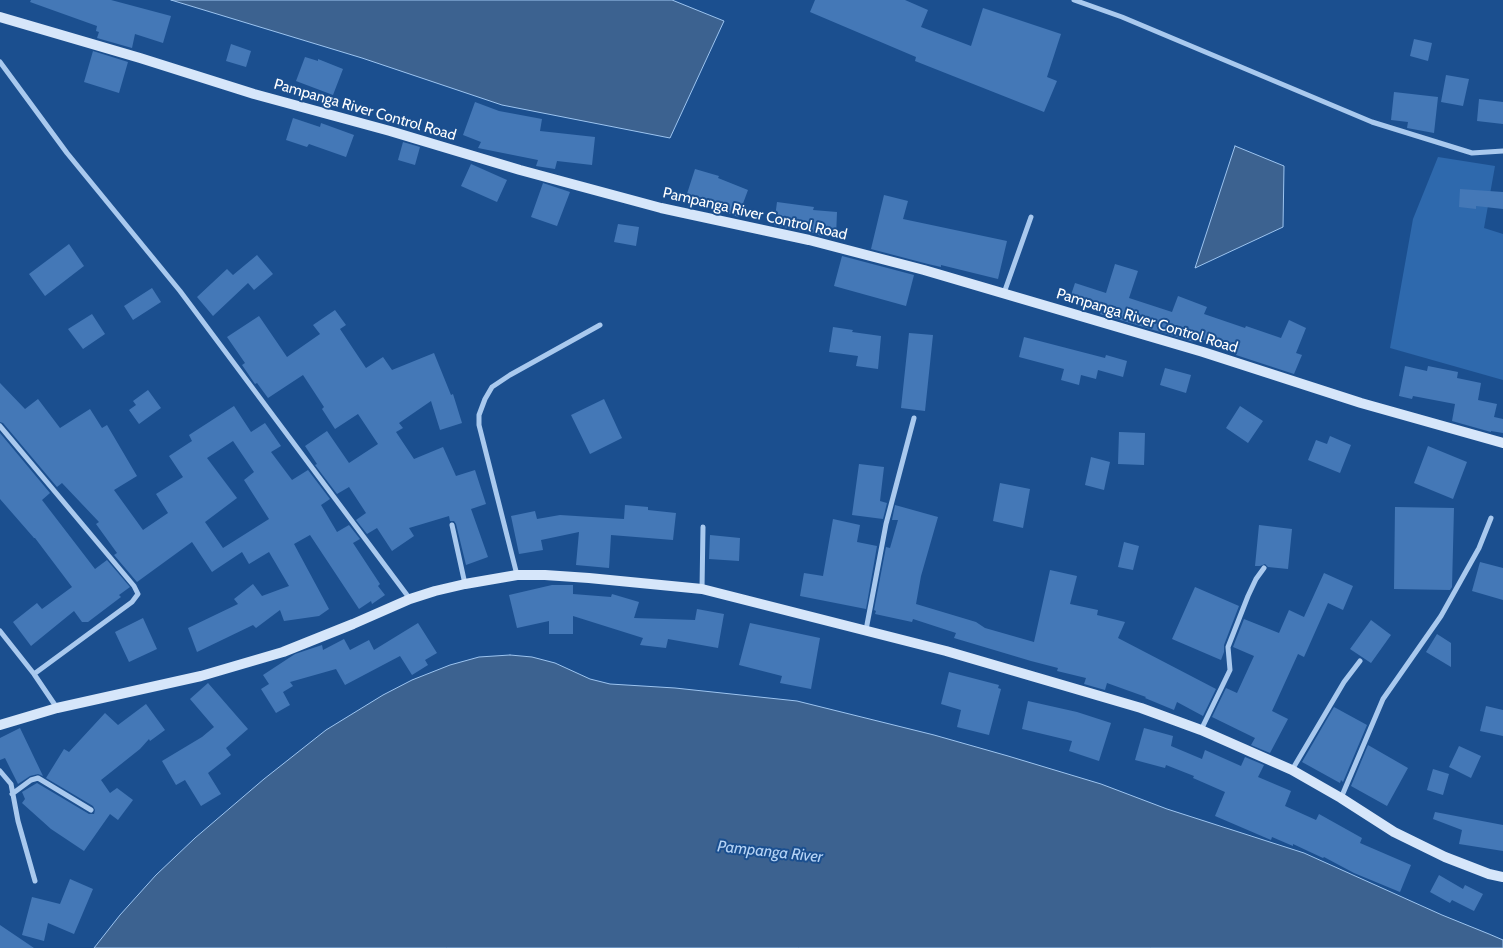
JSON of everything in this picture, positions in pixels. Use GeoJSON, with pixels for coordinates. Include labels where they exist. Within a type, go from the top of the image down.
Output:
{"type":"FeatureCollection","features":[{"type":"Feature","properties":{"kind":"street"},"geometry":{"type":"LineString","coordinates":[[1074,0],[1122,16],[1372,122],[1472,153],[1503,151]]}},
{"type":"Feature","properties":{"kind":"street","name":"Pampanga River Control Road"},"geometry":{"type":"LineString","coordinates":[[0,17],[254,94],[520,170],[661,208],[808,240],[924,270],[1203,352],[1362,403],[1503,443]]}},
{"type":"Feature","properties":{"kind":"street"},"geometry":{"type":"LineString","coordinates":[[0,62],[67,153],[180,291],[410,599]]}},
{"type":"Feature","properties":{"kind":"street"},"geometry":{"type":"LineString","coordinates":[[1003,294],[1031,217]]}},
{"type":"Feature","properties":{"kind":"street"},"geometry":{"type":"LineString","coordinates":[[517,575],[479,425],[479,415],[492,387],[600,325]]}},
{"type":"Feature","properties":{"kind":"street"},"geometry":{"type":"LineString","coordinates":[[866,630],[886,524],[914,418]]}},
{"type":"Feature","properties":{"kind":"street"},"geometry":{"type":"LineString","coordinates":[[0,426],[134,586],[138,594],[132,602],[34,674]]}},
{"type":"Feature","properties":{"kind":"street"},"geometry":{"type":"LineString","coordinates":[[1341,798],[1383,699],[1441,616],[1479,548],[1491,518]]}},
{"type":"Feature","properties":{"kind":"street"},"geometry":{"type":"LineString","coordinates":[[452,525],[465,584]]}},
{"type":"Feature","properties":{"kind":"street"},"geometry":{"type":"LineString","coordinates":[[702,589],[703,527]]}},
{"type":"Feature","properties":{"kind":"street"},"geometry":{"type":"LineString","coordinates":[[1201,730],[1230,670],[1228,647],[1248,596],[1264,568]]}},
{"type":"Feature","properties":{"kind":"street"},"geometry":{"type":"LineString","coordinates":[[0,725],[56,708],[200,676],[283,652],[410,599],[465,584],[517,575],[545,575],[702,589],[866,630],[1056,682],[1141,708],[1201,730],[1292,770],[1341,798],[1394,832],[1436,853],[1489,874],[1503,877]]}},
{"type":"Feature","properties":{"kind":"street"},"geometry":{"type":"LineString","coordinates":[[0,631],[34,674],[56,708]]}},
{"type":"Feature","properties":{"kind":"street"},"geometry":{"type":"LineString","coordinates":[[1292,770],[1344,682],[1360,661]]}},
{"type":"Feature","properties":{"kind":"street"},"geometry":{"type":"LineString","coordinates":[[0,772],[11,784],[35,881]]}},
{"type":"Feature","properties":{"kind":"street"},"geometry":{"type":"LineString","coordinates":[[12,794],[31,780],[38,778],[90,810]]}},
{"type":"Feature","properties":{"kind":"shaded area"},"geometry":{"type":"Polygon","coordinates":[[[1438,157],[1495,166],[1484,228],[1503,234],[1503,380],[1390,348],[1413,219],[1438,157]]]}},
{"type":"Feature","properties":{"kind":"water"},"geometry":{"type":"Polygon","coordinates":[[[171,0],[672,0],[724,21],[670,138],[502,105],[362,58],[171,0]]]}},
{"type":"Feature","properties":{"kind":"water"},"geometry":{"type":"Polygon","coordinates":[[[1235,146],[1284,166],[1283,227],[1195,268],[1235,146]]]}},
{"type":"Feature","properties":{"kind":"water","name":"Pampanga River"},"geometry":{"type":"Polygon","coordinates":[[[510,655],[532,657],[555,663],[590,679],[610,684],[675,688],[797,701],[934,735],[1008,756],[1101,784],[1167,809],[1304,853],[1442,915],[1503,940],[1503,948],[94,948],[120,915],[156,875],[195,838],[264,779],[326,730],[383,695],[412,680],[450,665],[479,657],[510,655]]]}},
{"type":"Feature","properties":{"kind":"building"},"geometry":{"type":"Polygon","coordinates":[[[31,0],[111,0],[171,16],[163,43],[135,34],[132,48],[97,38],[99,32],[96,31],[97,26],[30,2],[31,0]]]}},
{"type":"Feature","properties":{"kind":"building"},"geometry":{"type":"Polygon","coordinates":[[[815,0],[905,0],[928,10],[921,27],[971,46],[983,8],[1061,34],[1047,77],[1057,81],[1044,112],[915,61],[916,57],[810,12],[815,0]]]}},
{"type":"Feature","properties":{"kind":"building"},"geometry":{"type":"Polygon","coordinates":[[[1414,39],[1432,43],[1428,61],[1410,56],[1414,39]]]}},
{"type":"Feature","properties":{"kind":"building"},"geometry":{"type":"Polygon","coordinates":[[[231,44],[251,51],[246,67],[226,61],[231,44]]]}},
{"type":"Feature","properties":{"kind":"building"},"geometry":{"type":"Polygon","coordinates":[[[93,51],[128,62],[119,93],[84,82],[93,51]]]}},
{"type":"Feature","properties":{"kind":"building"},"geometry":{"type":"Polygon","coordinates":[[[305,57],[318,61],[318,59],[343,69],[333,95],[296,81],[305,57]]]}},
{"type":"Feature","properties":{"kind":"building"},"geometry":{"type":"Polygon","coordinates":[[[1446,75],[1469,79],[1463,106],[1441,102],[1446,75]]]}},
{"type":"Feature","properties":{"kind":"building"},"geometry":{"type":"Polygon","coordinates":[[[1394,92],[1438,97],[1434,133],[1407,128],[1408,122],[1391,120],[1394,92]]]}},
{"type":"Feature","properties":{"kind":"building"},"geometry":{"type":"Polygon","coordinates":[[[1479,99],[1503,102],[1503,124],[1477,121],[1479,99]]]}},
{"type":"Feature","properties":{"kind":"building"},"geometry":{"type":"Polygon","coordinates":[[[475,102],[499,111],[542,119],[540,131],[595,137],[592,165],[557,161],[555,169],[536,166],[538,160],[478,148],[481,142],[463,135],[475,102]]]}},
{"type":"Feature","properties":{"kind":"building"},"geometry":{"type":"Polygon","coordinates":[[[293,118],[320,127],[321,123],[354,135],[346,157],[309,144],[307,147],[286,140],[293,118]]]}},
{"type":"Feature","properties":{"kind":"building"},"geometry":{"type":"Polygon","coordinates":[[[403,142],[420,147],[415,165],[398,160],[403,142]]]}},
{"type":"Feature","properties":{"kind":"building"},"geometry":{"type":"Polygon","coordinates":[[[471,164],[507,180],[497,202],[461,186],[471,164]]]}},
{"type":"Feature","properties":{"kind":"building"},"geometry":{"type":"Polygon","coordinates":[[[695,169],[719,176],[718,178],[748,190],[738,217],[710,206],[710,208],[685,200],[695,169]]]}},
{"type":"Feature","properties":{"kind":"building"},"geometry":{"type":"Polygon","coordinates":[[[543,183],[570,192],[557,226],[531,217],[543,183]]]}},
{"type":"Feature","properties":{"kind":"building"},"geometry":{"type":"Polygon","coordinates":[[[1460,189],[1503,192],[1503,209],[1476,206],[1476,209],[1459,207],[1460,189]]]}},
{"type":"Feature","properties":{"kind":"building"},"geometry":{"type":"Polygon","coordinates":[[[884,195],[908,201],[903,219],[1007,241],[998,279],[871,249],[884,195]]]}},
{"type":"Feature","properties":{"kind":"building"},"geometry":{"type":"Polygon","coordinates":[[[777,202],[814,207],[813,210],[837,212],[836,237],[821,236],[774,225],[777,202]]]}},
{"type":"Feature","properties":{"kind":"building"},"geometry":{"type":"Polygon","coordinates":[[[618,224],[639,227],[636,246],[614,242],[618,224]]]}},
{"type":"Feature","properties":{"kind":"building"},"geometry":{"type":"Polygon","coordinates":[[[69,244],[84,266],[45,296],[29,274],[69,244]]]}},
{"type":"Feature","properties":{"kind":"building"},"geometry":{"type":"Polygon","coordinates":[[[257,255],[273,274],[254,290],[248,283],[213,316],[197,297],[227,269],[233,275],[257,255]]]}},
{"type":"Feature","properties":{"kind":"building"},"geometry":{"type":"Polygon","coordinates":[[[842,256],[914,275],[906,306],[834,286],[842,256]]]}},
{"type":"Feature","properties":{"kind":"building"},"geometry":{"type":"Polygon","coordinates":[[[1115,264],[1138,271],[1129,298],[1172,312],[1178,296],[1207,307],[1204,314],[1281,338],[1289,320],[1306,328],[1296,353],[1302,355],[1294,374],[1236,355],[1237,352],[1196,337],[1194,342],[1100,314],[1102,308],[1070,298],[1075,283],[1106,293],[1115,264]]]}},
{"type":"Feature","properties":{"kind":"building"},"geometry":{"type":"Polygon","coordinates":[[[152,288],[161,302],[133,320],[124,306],[152,288]]]}},
{"type":"Feature","properties":{"kind":"building"},"geometry":{"type":"Polygon","coordinates":[[[335,310],[346,325],[340,329],[366,368],[383,357],[392,370],[434,353],[451,395],[453,394],[462,423],[440,430],[431,401],[399,423],[403,428],[396,432],[414,459],[443,447],[456,476],[475,470],[486,504],[471,509],[488,557],[466,565],[456,524],[454,521],[450,521],[449,516],[409,528],[414,536],[392,551],[377,528],[367,534],[356,520],[366,513],[349,487],[337,494],[315,465],[317,464],[305,446],[327,431],[349,463],[378,444],[358,414],[335,429],[322,409],[324,407],[303,375],[268,398],[257,383],[255,384],[242,365],[245,363],[227,337],[259,316],[287,357],[320,334],[313,325],[335,310]]]}},
{"type":"Feature","properties":{"kind":"building"},"geometry":{"type":"Polygon","coordinates":[[[92,314],[105,334],[83,349],[68,329],[92,314]]]}},
{"type":"Feature","properties":{"kind":"building"},"geometry":{"type":"Polygon","coordinates":[[[833,327],[881,336],[878,369],[856,366],[858,356],[829,352],[833,327]]]}},
{"type":"Feature","properties":{"kind":"building"},"geometry":{"type":"Polygon","coordinates":[[[909,333],[933,335],[925,411],[901,408],[909,333]]]}},
{"type":"Feature","properties":{"kind":"building"},"geometry":{"type":"Polygon","coordinates":[[[1024,337],[1105,358],[1106,355],[1127,361],[1123,377],[1098,370],[1096,379],[1081,375],[1079,385],[1061,380],[1064,369],[1019,357],[1024,337]]]}},
{"type":"Feature","properties":{"kind":"building"},"geometry":{"type":"Polygon","coordinates":[[[1405,366],[1427,371],[1428,366],[1458,372],[1457,378],[1481,383],[1478,400],[1497,404],[1494,417],[1503,419],[1503,433],[1491,432],[1452,421],[1455,404],[1413,396],[1412,399],[1399,396],[1405,366]]]}},
{"type":"Feature","properties":{"kind":"building"},"geometry":{"type":"Polygon","coordinates":[[[1165,368],[1191,375],[1186,393],[1160,385],[1165,368]]]}},
{"type":"Feature","properties":{"kind":"building"},"geometry":{"type":"Polygon","coordinates":[[[0,383],[25,409],[38,399],[60,428],[90,409],[102,428],[107,425],[137,476],[114,490],[143,530],[168,513],[156,494],[183,477],[169,456],[192,441],[189,435],[234,406],[251,432],[265,423],[281,446],[271,452],[292,480],[308,470],[330,499],[321,505],[337,532],[349,525],[360,539],[353,543],[380,584],[378,586],[385,595],[372,604],[371,601],[359,609],[310,535],[294,544],[329,609],[319,616],[284,621],[280,610],[256,628],[253,625],[197,652],[188,628],[238,604],[234,599],[253,584],[262,596],[289,586],[269,552],[249,564],[242,552],[212,572],[192,542],[137,582],[114,555],[117,553],[96,524],[99,522],[62,483],[57,487],[3,423],[0,422],[0,383]],[[233,441],[207,458],[237,498],[205,522],[223,548],[269,519],[244,480],[254,472],[233,441]]]}},
{"type":"Feature","properties":{"kind":"building"},"geometry":{"type":"Polygon","coordinates":[[[148,390],[161,408],[139,424],[129,410],[136,405],[133,401],[148,390]]]}},
{"type":"Feature","properties":{"kind":"building"},"geometry":{"type":"Polygon","coordinates":[[[604,399],[622,438],[590,454],[571,415],[604,399]]]}},
{"type":"Feature","properties":{"kind":"building"},"geometry":{"type":"Polygon","coordinates":[[[1240,406],[1263,421],[1248,443],[1226,428],[1240,406]]]}},
{"type":"Feature","properties":{"kind":"building"},"geometry":{"type":"Polygon","coordinates":[[[1119,432],[1145,433],[1144,465],[1118,464],[1119,432]]]}},
{"type":"Feature","properties":{"kind":"building"},"geometry":{"type":"Polygon","coordinates":[[[0,433],[50,493],[42,500],[95,569],[107,560],[130,587],[119,595],[121,597],[88,622],[82,622],[74,611],[31,646],[13,622],[37,603],[42,609],[72,587],[35,538],[0,499],[0,433]]]}},
{"type":"Feature","properties":{"kind":"building"},"geometry":{"type":"Polygon","coordinates":[[[1330,436],[1351,445],[1340,473],[1308,460],[1316,440],[1327,444],[1330,436]]]}},
{"type":"Feature","properties":{"kind":"building"},"geometry":{"type":"Polygon","coordinates":[[[1428,446],[1467,462],[1453,499],[1414,483],[1428,446]]]}},
{"type":"Feature","properties":{"kind":"building"},"geometry":{"type":"Polygon","coordinates":[[[1091,457],[1110,462],[1104,490],[1085,485],[1091,457]]]}},
{"type":"Feature","properties":{"kind":"building"},"geometry":{"type":"Polygon","coordinates":[[[859,464],[884,467],[880,501],[887,503],[883,519],[852,515],[859,464]]]}},
{"type":"Feature","properties":{"kind":"building"},"geometry":{"type":"Polygon","coordinates":[[[1000,483],[1030,489],[1023,528],[993,521],[1000,483]]]}},
{"type":"Feature","properties":{"kind":"building"},"geometry":{"type":"Polygon","coordinates":[[[625,505],[648,507],[648,510],[676,513],[673,540],[611,535],[609,568],[576,565],[579,532],[541,540],[543,550],[519,554],[511,516],[535,511],[537,519],[560,515],[624,519],[625,505]]]}},
{"type":"Feature","properties":{"kind":"building"},"geometry":{"type":"Polygon","coordinates":[[[895,505],[938,517],[921,576],[916,604],[976,622],[985,628],[1034,642],[1050,570],[1077,576],[1070,604],[1098,610],[1097,615],[1125,622],[1118,638],[1216,689],[1203,716],[1177,702],[1174,710],[1146,697],[1107,683],[1105,690],[1084,684],[1086,678],[1057,671],[1058,668],[954,638],[956,633],[913,619],[912,622],[875,614],[876,611],[874,610],[886,547],[890,548],[898,520],[892,520],[895,505]]]}},
{"type":"Feature","properties":{"kind":"building"},"geometry":{"type":"Polygon","coordinates":[[[1395,507],[1454,508],[1452,587],[1450,590],[1394,589],[1395,507]]]}},
{"type":"Feature","properties":{"kind":"building"},"geometry":{"type":"Polygon","coordinates":[[[833,519],[860,525],[857,542],[877,546],[866,609],[800,596],[804,573],[823,576],[833,519]]]}},
{"type":"Feature","properties":{"kind":"building"},"geometry":{"type":"Polygon","coordinates":[[[1259,525],[1292,529],[1288,569],[1268,567],[1265,564],[1255,566],[1259,525]]]}},
{"type":"Feature","properties":{"kind":"building"},"geometry":{"type":"Polygon","coordinates":[[[710,535],[740,538],[739,561],[709,559],[710,535]]]}},
{"type":"Feature","properties":{"kind":"building"},"geometry":{"type":"Polygon","coordinates":[[[1124,542],[1139,546],[1133,570],[1118,567],[1124,542]]]}},
{"type":"Feature","properties":{"kind":"building"},"geometry":{"type":"Polygon","coordinates":[[[1480,562],[1503,568],[1503,600],[1472,591],[1480,562]]]}},
{"type":"Feature","properties":{"kind":"building"},"geometry":{"type":"Polygon","coordinates":[[[1324,573],[1353,586],[1343,610],[1328,603],[1304,657],[1298,654],[1272,711],[1288,719],[1270,753],[1251,745],[1255,738],[1212,717],[1226,688],[1237,693],[1254,656],[1233,647],[1244,619],[1279,633],[1289,610],[1304,617],[1324,573]]]}},
{"type":"Feature","properties":{"kind":"building"},"geometry":{"type":"Polygon","coordinates":[[[552,585],[573,585],[573,594],[611,597],[612,594],[639,602],[634,618],[695,620],[697,609],[724,614],[718,648],[668,639],[666,648],[640,645],[643,638],[573,616],[573,634],[549,634],[549,621],[517,628],[509,595],[552,585]]]}},
{"type":"Feature","properties":{"kind":"building"},"geometry":{"type":"Polygon","coordinates":[[[1195,587],[1239,606],[1224,645],[1221,660],[1172,639],[1195,587]]]}},
{"type":"Feature","properties":{"kind":"building"},"geometry":{"type":"Polygon","coordinates":[[[143,618],[157,649],[129,662],[115,632],[143,618]]]}},
{"type":"Feature","properties":{"kind":"building"},"geometry":{"type":"Polygon","coordinates":[[[1371,620],[1391,635],[1371,663],[1350,649],[1371,620]]]}},
{"type":"Feature","properties":{"kind":"building"},"geometry":{"type":"Polygon","coordinates":[[[418,623],[437,653],[425,660],[428,665],[412,675],[400,656],[345,685],[336,669],[290,682],[293,686],[283,692],[290,705],[276,713],[261,689],[269,684],[263,675],[295,654],[322,645],[323,650],[344,639],[350,650],[369,640],[374,650],[418,623]]]}},
{"type":"Feature","properties":{"kind":"building"},"geometry":{"type":"Polygon","coordinates":[[[750,623],[820,638],[811,689],[780,683],[782,676],[739,665],[750,623]]]}},
{"type":"Feature","properties":{"kind":"building"},"geometry":{"type":"Polygon","coordinates":[[[1437,634],[1451,643],[1451,667],[1426,652],[1437,634]]]}},
{"type":"Feature","properties":{"kind":"building"},"geometry":{"type":"Polygon","coordinates":[[[949,672],[999,685],[998,688],[1001,689],[989,735],[957,727],[961,710],[941,704],[949,672]]]}},
{"type":"Feature","properties":{"kind":"building"},"geometry":{"type":"Polygon","coordinates":[[[208,683],[248,729],[226,748],[231,755],[208,773],[221,794],[201,806],[185,780],[176,785],[162,761],[202,737],[214,727],[190,699],[208,683]]]}},
{"type":"Feature","properties":{"kind":"building"},"geometry":{"type":"Polygon","coordinates":[[[1028,701],[1077,712],[1111,723],[1099,761],[1069,751],[1072,741],[1022,729],[1028,701]]]}},
{"type":"Feature","properties":{"kind":"building"},"geometry":{"type":"Polygon","coordinates":[[[146,704],[165,730],[150,741],[149,739],[140,749],[101,780],[110,793],[117,788],[133,800],[118,820],[110,814],[84,851],[51,829],[22,803],[25,799],[22,792],[37,783],[89,814],[94,814],[93,806],[46,778],[64,749],[69,752],[105,713],[118,725],[146,704]]]}},
{"type":"Feature","properties":{"kind":"building"},"geometry":{"type":"Polygon","coordinates":[[[1486,706],[1503,710],[1503,736],[1480,731],[1486,706]]]}},
{"type":"Feature","properties":{"kind":"building"},"geometry":{"type":"Polygon","coordinates":[[[1334,707],[1367,725],[1343,782],[1341,780],[1340,783],[1302,762],[1334,707]]]}},
{"type":"Feature","properties":{"kind":"building"},"geometry":{"type":"Polygon","coordinates":[[[20,728],[43,776],[38,774],[30,776],[18,784],[5,758],[0,760],[0,738],[20,728]]]}},
{"type":"Feature","properties":{"kind":"building"},"geometry":{"type":"Polygon","coordinates":[[[1144,728],[1173,736],[1171,746],[1202,759],[1205,750],[1241,766],[1245,757],[1264,765],[1258,777],[1291,791],[1285,806],[1316,820],[1319,814],[1362,838],[1360,843],[1411,865],[1400,892],[1293,844],[1293,846],[1272,837],[1271,840],[1215,816],[1225,792],[1193,778],[1194,776],[1166,765],[1165,768],[1135,760],[1144,728]]]}},
{"type":"Feature","properties":{"kind":"building"},"geometry":{"type":"Polygon","coordinates":[[[1368,745],[1408,768],[1387,806],[1351,786],[1368,745]]]}},
{"type":"Feature","properties":{"kind":"building"},"geometry":{"type":"Polygon","coordinates":[[[1459,746],[1481,756],[1471,778],[1449,767],[1459,746]]]}},
{"type":"Feature","properties":{"kind":"building"},"geometry":{"type":"Polygon","coordinates":[[[1433,769],[1449,774],[1443,795],[1427,790],[1433,769]]]}},
{"type":"Feature","properties":{"kind":"building"},"geometry":{"type":"Polygon","coordinates":[[[1435,812],[1503,825],[1503,851],[1459,844],[1462,830],[1433,819],[1435,812]]]}},
{"type":"Feature","properties":{"kind":"building"},"geometry":{"type":"Polygon","coordinates":[[[1439,875],[1463,889],[1465,885],[1483,894],[1474,911],[1452,900],[1450,903],[1430,892],[1439,875]]]}},
{"type":"Feature","properties":{"kind":"building"},"geometry":{"type":"Polygon","coordinates":[[[70,879],[93,889],[74,934],[48,923],[44,941],[22,935],[32,897],[60,904],[70,879]]]}},
{"type":"Feature","properties":{"kind":"building"},"geometry":{"type":"Polygon","coordinates":[[[0,925],[34,948],[0,948],[0,925]]]}}]}
